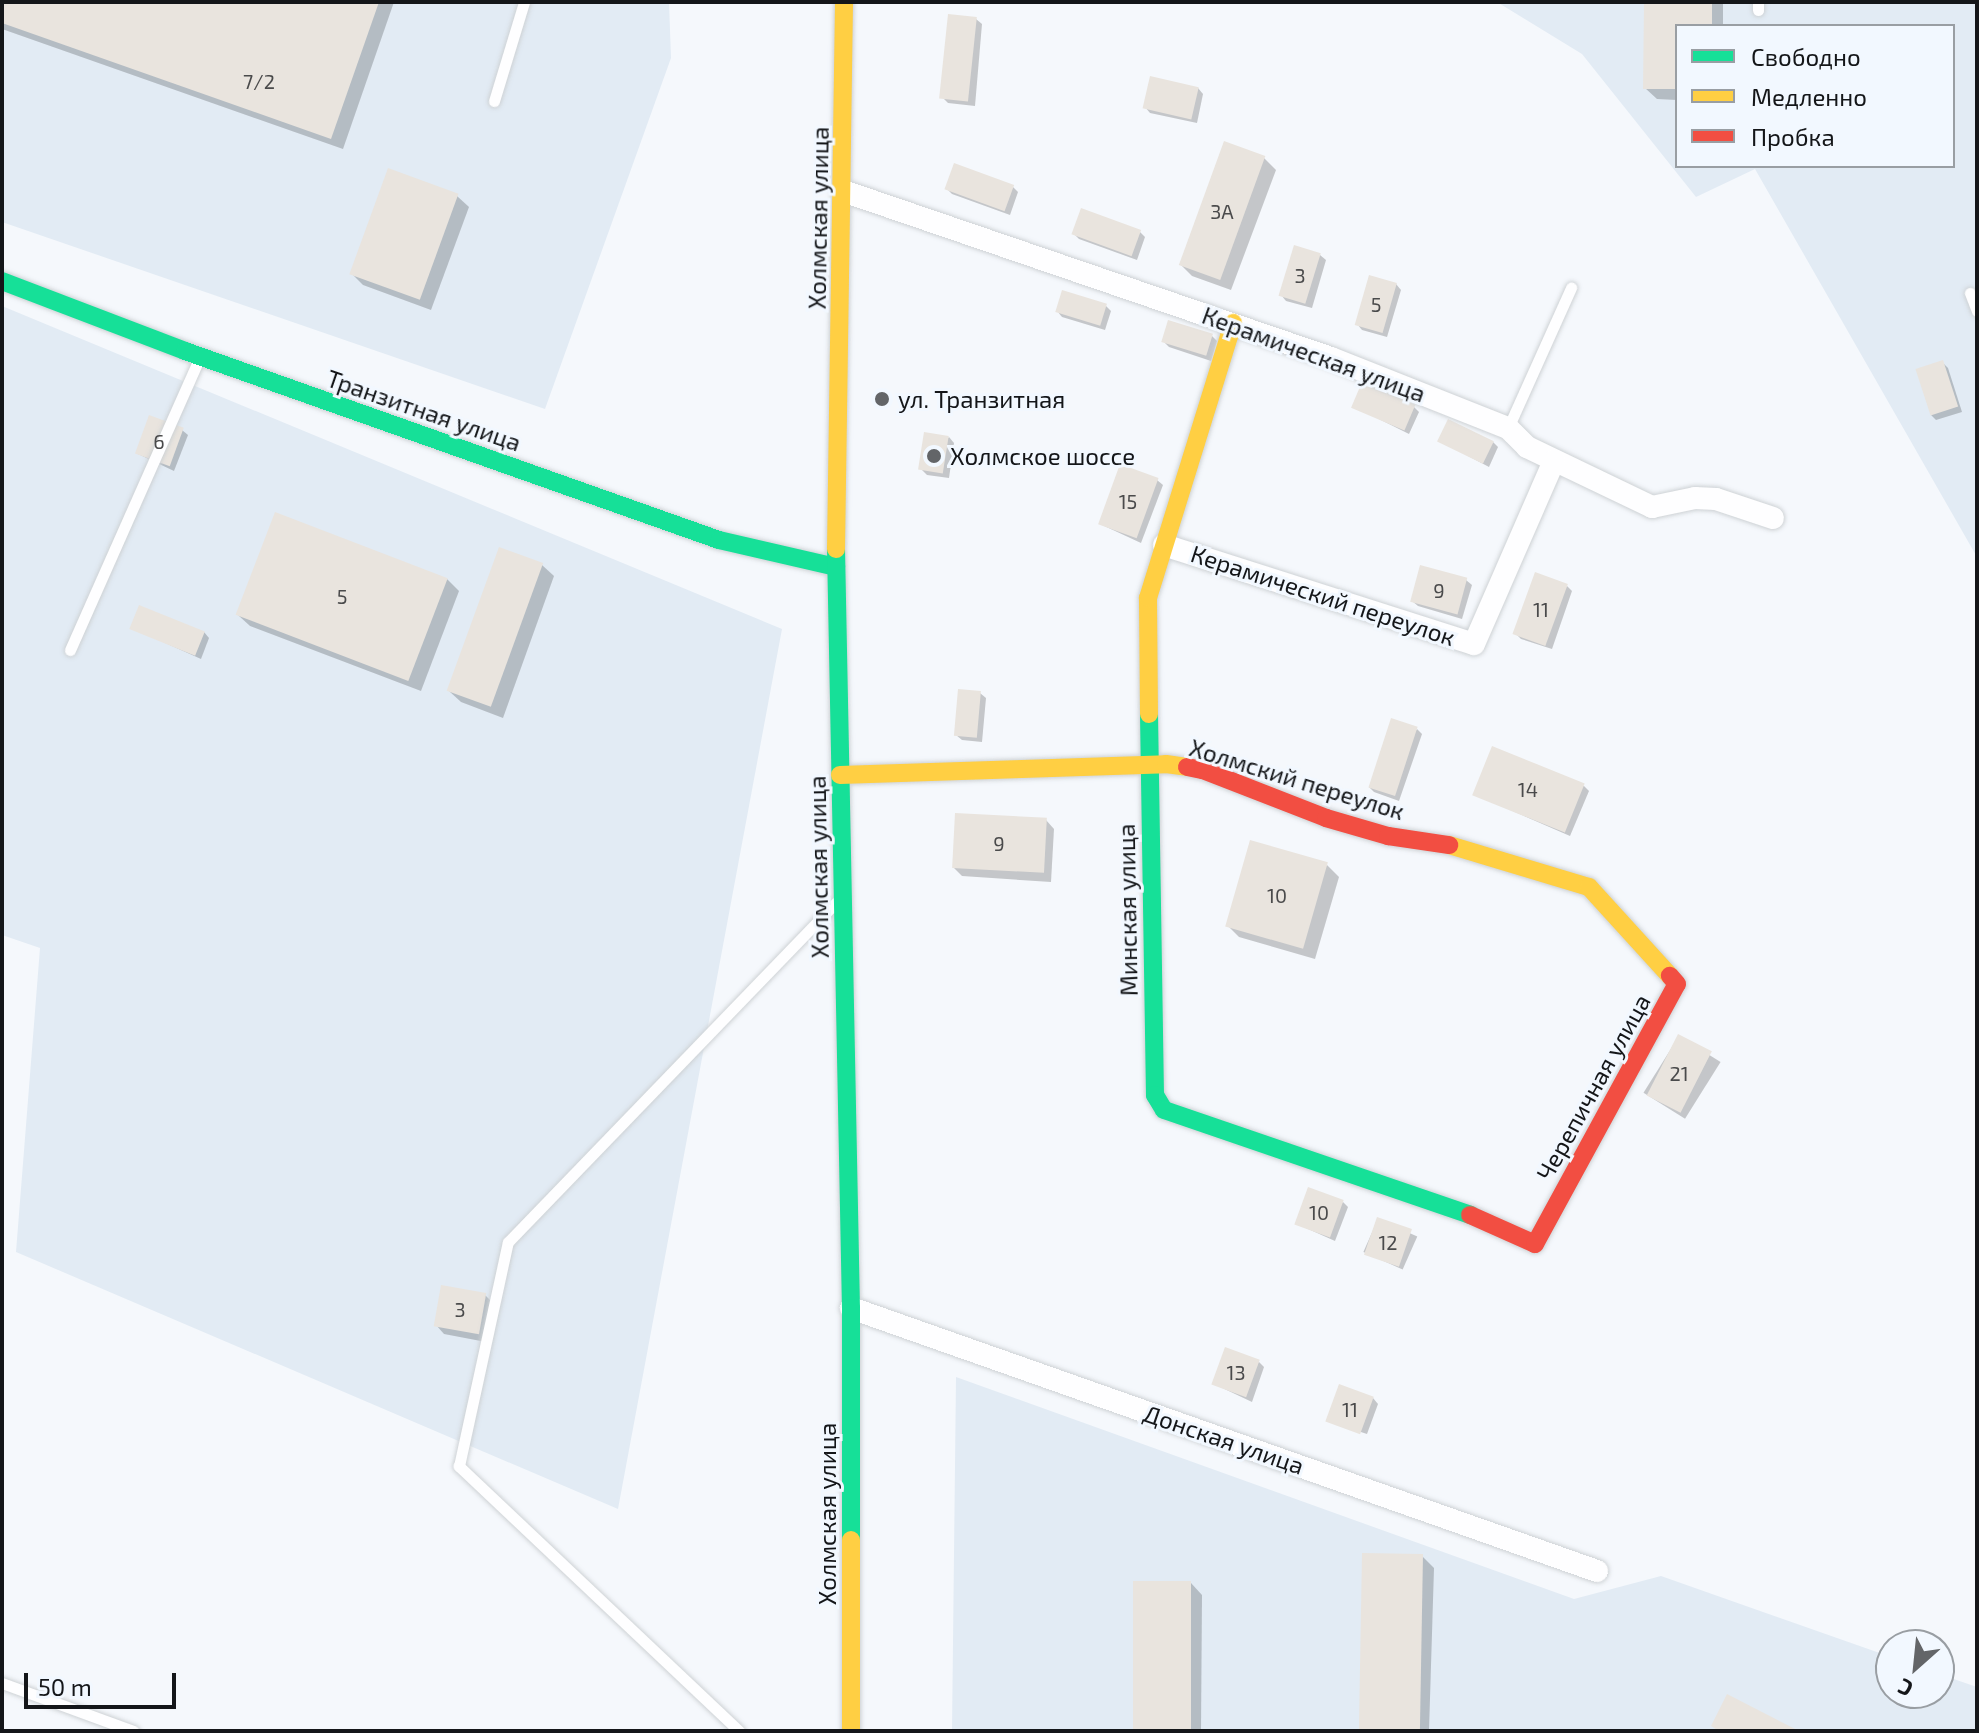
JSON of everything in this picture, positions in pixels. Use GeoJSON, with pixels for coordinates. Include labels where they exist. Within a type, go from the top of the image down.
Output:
{"type":"FeatureCollection","features":[{"type":"Feature","properties":{"kind":"main road","name":"Холмская улица"},"geometry":{"type":"LineString","coordinates":[[844,2],[836,567],[851,1308],[851,1731]]}},
{"type":"Feature","properties":{"kind":"main road","name":"Транзитная улица"},"geometry":{"type":"LineString","coordinates":[[2,281],[200,357],[719,540],[836,567]]}},
{"type":"Feature","properties":{"kind":"main road","name":"Минская улица"},"geometry":{"type":"LineString","coordinates":[[1233,323],[1148,598],[1155,1095],[1164,1110],[1460,1210],[1535,1244]]}},
{"type":"Feature","properties":{"kind":"main road","name":"Холмский переулок"},"geometry":{"type":"LineString","coordinates":[[840,775],[1166,764],[1203,770],[1326,818],[1388,836],[1446,844],[1589,887]]}},
{"type":"Feature","properties":{"kind":"main road","name":"Черепичная улица"},"geometry":{"type":"LineString","coordinates":[[1535,1244],[1677,984],[1589,887]]}},
{"type":"Feature","properties":{"kind":"street","name":"Керамическая улица"},"geometry":{"type":"LineString","coordinates":[[843,191],[1233,323],[1508,428],[1527,447],[1652,507],[1695,498],[1716,499],[1773,518]]}},
{"type":"Feature","properties":{"kind":"street","name":"Керамический переулок"},"geometry":{"type":"LineString","coordinates":[[1164,545],[1474,644],[1554,461]]}},
{"type":"Feature","properties":{"kind":"street","name":"Донская улица"},"geometry":{"type":"LineString","coordinates":[[851,1308],[1597,1571]]}},
{"type":"Feature","properties":{"kind":"lane"},"geometry":{"type":"LineString","coordinates":[[494,101],[524,2]]}},
{"type":"Feature","properties":{"kind":"lane"},"geometry":{"type":"LineString","coordinates":[[1508,428],[1571,288]]}},
{"type":"Feature","properties":{"kind":"lane"},"geometry":{"type":"LineString","coordinates":[[1970,293],[1977,311]]}},
{"type":"Feature","properties":{"kind":"lane"},"geometry":{"type":"LineString","coordinates":[[70,650],[200,357]]}},
{"type":"Feature","properties":{"kind":"lane"},"geometry":{"type":"LineString","coordinates":[[739,1731],[459,1466],[508,1242],[842,895]]}},
{"type":"Feature","properties":{"kind":"lane"},"geometry":{"type":"LineString","coordinates":[[2,1683],[133,1731]]}},
{"type":"Feature","properties":{"kind":"shaded area"},"geometry":{"type":"Polygon","coordinates":[[[2,2],[669,2],[671,58],[545,409],[2,222],[2,2]]]}},
{"type":"Feature","properties":{"kind":"shaded area"},"geometry":{"type":"Polygon","coordinates":[[[1497,2],[1977,2],[1977,557],[1755,169],[1696,197],[1582,54],[1497,2]]]}},
{"type":"Feature","properties":{"kind":"shaded area"},"geometry":{"type":"Polygon","coordinates":[[[2,306],[782,629],[618,1509],[16,1252],[40,948],[2,935],[2,306]]]}},
{"type":"Feature","properties":{"kind":"shaded area"},"geometry":{"type":"Polygon","coordinates":[[[956,1377],[1574,1599],[1661,1576],[1875,1651],[1875,1709],[1955,1709],[1955,1679],[1977,1687],[1977,1731],[952,1731],[956,1377]]]}},
{"type":"Feature","properties":{"kind":"building"},"geometry":{"type":"Polygon","coordinates":[[[2,2],[379,2],[331,139],[2,23],[2,2]]]}},
{"type":"Feature","properties":{"kind":"building"},"geometry":{"type":"Polygon","coordinates":[[[1644,2],[1712,2],[1712,24],[1675,24],[1675,89],[1643,89],[1644,2]]]}},
{"type":"Feature","properties":{"kind":"building"},"geometry":{"type":"Polygon","coordinates":[[[948,14],[977,17],[968,102],[939,99],[948,14]]]}},
{"type":"Feature","properties":{"kind":"building"},"geometry":{"type":"Polygon","coordinates":[[[1150,76],[1199,87],[1191,119],[1143,108],[1150,76]]]}},
{"type":"Feature","properties":{"kind":"building"},"geometry":{"type":"Polygon","coordinates":[[[1224,141],[1265,156],[1220,280],[1179,265],[1224,141]]]}},
{"type":"Feature","properties":{"kind":"building"},"geometry":{"type":"Polygon","coordinates":[[[954,163],[1014,185],[1005,211],[944,189],[954,163]]]}},
{"type":"Feature","properties":{"kind":"building"},"geometry":{"type":"Polygon","coordinates":[[[388,168],[458,194],[420,300],[349,274],[388,168]]]}},
{"type":"Feature","properties":{"kind":"building"},"geometry":{"type":"Polygon","coordinates":[[[1081,208],[1141,230],[1132,256],[1071,234],[1081,208]]]}},
{"type":"Feature","properties":{"kind":"building"},"geometry":{"type":"Polygon","coordinates":[[[1294,245],[1321,253],[1305,304],[1279,296],[1294,245]]]}},
{"type":"Feature","properties":{"kind":"building"},"geometry":{"type":"Polygon","coordinates":[[[1369,275],[1397,283],[1383,333],[1355,325],[1369,275]]]}},
{"type":"Feature","properties":{"kind":"building"},"geometry":{"type":"Polygon","coordinates":[[[1062,290],[1107,304],[1100,326],[1055,312],[1062,290]]]}},
{"type":"Feature","properties":{"kind":"building"},"geometry":{"type":"Polygon","coordinates":[[[1168,320],[1213,334],[1206,356],[1161,342],[1168,320]]]}},
{"type":"Feature","properties":{"kind":"building"},"geometry":{"type":"Polygon","coordinates":[[[1943,360],[1958,407],[1931,416],[1915,369],[1943,360]]]}},
{"type":"Feature","properties":{"kind":"building"},"geometry":{"type":"Polygon","coordinates":[[[1362,382],[1415,405],[1404,430],[1351,408],[1362,382]]]}},
{"type":"Feature","properties":{"kind":"building"},"geometry":{"type":"Polygon","coordinates":[[[149,415],[184,428],[170,466],[135,454],[149,415]]]}},
{"type":"Feature","properties":{"kind":"building"},"geometry":{"type":"Polygon","coordinates":[[[1448,419],[1494,441],[1483,464],[1437,441],[1448,419]]]}},
{"type":"Feature","properties":{"kind":"building"},"geometry":{"type":"Polygon","coordinates":[[[924,432],[949,436],[943,473],[918,470],[924,432]]]}},
{"type":"Feature","properties":{"kind":"building"},"geometry":{"type":"Polygon","coordinates":[[[1120,464],[1159,478],[1137,538],[1098,524],[1120,464]]]}},
{"type":"Feature","properties":{"kind":"building"},"geometry":{"type":"Polygon","coordinates":[[[275,512],[448,578],[408,681],[236,615],[275,512]]]}},
{"type":"Feature","properties":{"kind":"building"},"geometry":{"type":"Polygon","coordinates":[[[499,547],[543,563],[491,707],[447,691],[499,547]]]}},
{"type":"Feature","properties":{"kind":"building"},"geometry":{"type":"Polygon","coordinates":[[[1420,565],[1467,578],[1457,614],[1410,602],[1420,565]]]}},
{"type":"Feature","properties":{"kind":"building"},"geometry":{"type":"Polygon","coordinates":[[[1535,572],[1568,584],[1545,646],[1512,634],[1535,572]]]}},
{"type":"Feature","properties":{"kind":"building"},"geometry":{"type":"Polygon","coordinates":[[[139,605],[205,632],[195,656],[129,629],[139,605]]]}},
{"type":"Feature","properties":{"kind":"building"},"geometry":{"type":"Polygon","coordinates":[[[958,689],[981,691],[977,738],[954,736],[958,689]]]}},
{"type":"Feature","properties":{"kind":"building"},"geometry":{"type":"Polygon","coordinates":[[[1391,718],[1418,727],[1395,796],[1368,787],[1391,718]]]}},
{"type":"Feature","properties":{"kind":"building"},"geometry":{"type":"Polygon","coordinates":[[[1492,746],[1585,783],[1565,833],[1472,795],[1492,746]]]}},
{"type":"Feature","properties":{"kind":"building"},"geometry":{"type":"Polygon","coordinates":[[[955,813],[1047,818],[1044,873],[952,868],[955,813]]]}},
{"type":"Feature","properties":{"kind":"building"},"geometry":{"type":"Polygon","coordinates":[[[1250,840],[1328,862],[1303,949],[1225,927],[1250,840]]]}},
{"type":"Feature","properties":{"kind":"building"},"geometry":{"type":"Polygon","coordinates":[[[1678,1034],[1712,1051],[1681,1113],[1647,1095],[1678,1034]]]}},
{"type":"Feature","properties":{"kind":"building"},"geometry":{"type":"Polygon","coordinates":[[[1308,1187],[1344,1200],[1330,1238],[1294,1225],[1308,1187]]]}},
{"type":"Feature","properties":{"kind":"building"},"geometry":{"type":"Polygon","coordinates":[[[1377,1217],[1412,1229],[1399,1267],[1364,1255],[1377,1217]]]}},
{"type":"Feature","properties":{"kind":"building"},"geometry":{"type":"Polygon","coordinates":[[[441,1285],[486,1293],[479,1334],[434,1326],[441,1285]]]}},
{"type":"Feature","properties":{"kind":"building"},"geometry":{"type":"Polygon","coordinates":[[[1225,1347],[1260,1360],[1246,1397],[1211,1385],[1225,1347]]]}},
{"type":"Feature","properties":{"kind":"building"},"geometry":{"type":"Polygon","coordinates":[[[1339,1384],[1374,1397],[1360,1434],[1325,1422],[1339,1384]]]}},
{"type":"Feature","properties":{"kind":"building"},"geometry":{"type":"Polygon","coordinates":[[[1362,1553],[1423,1554],[1420,1731],[1359,1731],[1362,1553]]]}},
{"type":"Feature","properties":{"kind":"building"},"geometry":{"type":"Polygon","coordinates":[[[1133,1581],[1191,1581],[1191,1731],[1133,1731],[1133,1581]]]}},
{"type":"Feature","properties":{"kind":"building"},"geometry":{"type":"Polygon","coordinates":[[[1727,1694],[1799,1731],[1719,1731],[1711,1726],[1727,1694]]]}},
{"type":"Feature","properties":{"kind":"traffic: fast"},"geometry":{"type":"LineString","coordinates":[[2,281],[185,351],[719,540],[836,567]]}},
{"type":"Feature","properties":{"kind":"traffic: fast"},"geometry":{"type":"LineString","coordinates":[[836,549],[851,1308],[851,1540]]}},
{"type":"Feature","properties":{"kind":"traffic: fast"},"geometry":{"type":"LineString","coordinates":[[1149,714],[1155,1095],[1164,1110],[1470,1215]]}},
{"type":"Feature","properties":{"kind":"traffic: slow"},"geometry":{"type":"LineString","coordinates":[[836,549],[844,2]]}},
{"type":"Feature","properties":{"kind":"traffic: slow"},"geometry":{"type":"LineString","coordinates":[[1149,714],[1148,598],[1233,323]]}},
{"type":"Feature","properties":{"kind":"traffic: slow"},"geometry":{"type":"LineString","coordinates":[[840,775],[1166,764],[1187,767]]}},
{"type":"Feature","properties":{"kind":"traffic: slow"},"geometry":{"type":"LineString","coordinates":[[1449,845],[1589,887],[1670,976]]}},
{"type":"Feature","properties":{"kind":"traffic: slow"},"geometry":{"type":"LineString","coordinates":[[851,1540],[851,1731]]}},
{"type":"Feature","properties":{"kind":"traffic: jam"},"geometry":{"type":"LineString","coordinates":[[1187,767],[1203,770],[1326,818],[1388,836],[1449,845]]}},
{"type":"Feature","properties":{"kind":"traffic: jam"},"geometry":{"type":"LineString","coordinates":[[1470,1215],[1535,1244],[1677,984],[1670,976]]}},
{"type":"Feature","properties":{"kind":"place","name":"ул. Транзитная"},"geometry":{"type":"Point","coordinates":[882,399]}},
{"type":"Feature","properties":{"kind":"place","name":"Холмское шоссе"},"geometry":{"type":"Point","coordinates":[934,456]}}]}
